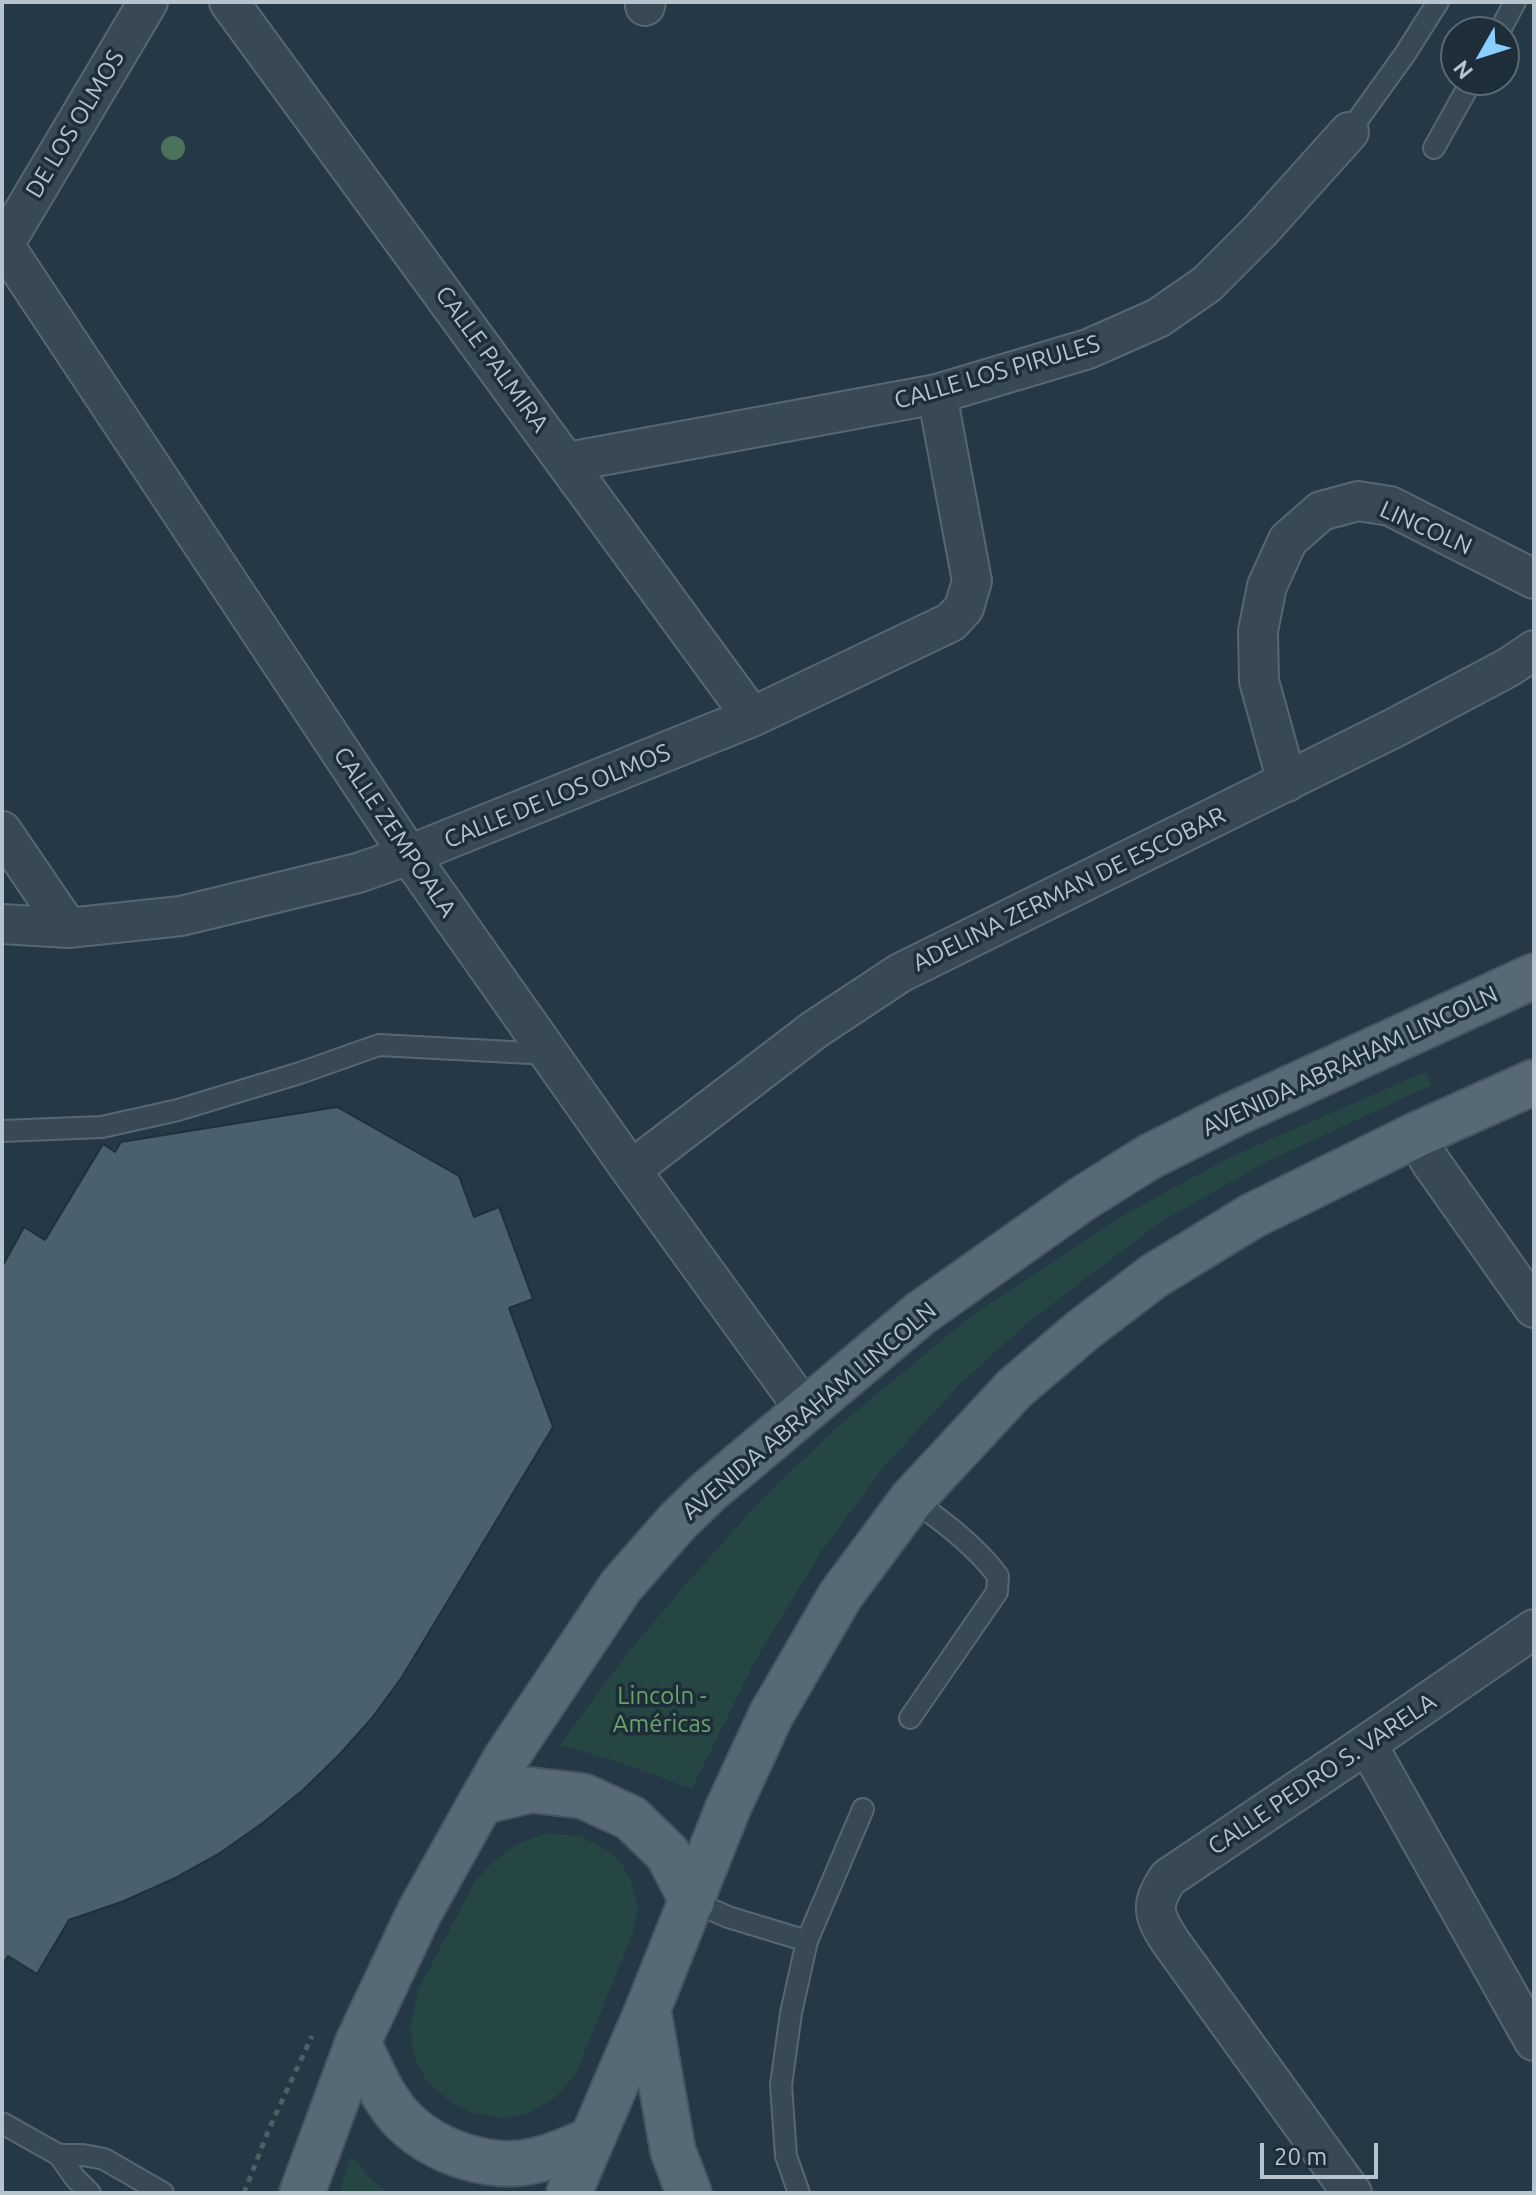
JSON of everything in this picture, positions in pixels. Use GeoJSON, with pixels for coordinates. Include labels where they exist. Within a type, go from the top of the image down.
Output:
{"type":"FeatureCollection","features":[{"type":"Feature","properties":{"kind":"main road","name":"AVENIDA ABRAHAM LINCOLN"},"geometry":{"type":"LineString","coordinates":[[302,2193],[358,2042],[419,1913],[481,1802],[506,1758],[621,1586],[678,1521],[708,1492],[921,1313],[1082,1199],[1149,1157],[1234,1114],[1534,976]]}},
{"type":"Feature","properties":{"kind":"main road"},"geometry":{"type":"LineString","coordinates":[[569,2193],[648,2009],[728,1808],[771,1715],[840,1596],[912,1499],[1015,1388],[1083,1330],[1154,1276],[1252,1216],[1416,1135],[1534,1082]]}},
{"type":"Feature","properties":{"kind":"main road"},"geometry":{"type":"LineString","coordinates":[[481,1802],[531,1790],[583,1796],[631,1818],[668,1854],[692,1901]]}},
{"type":"Feature","properties":{"kind":"main road"},"geometry":{"type":"LineString","coordinates":[[648,2009],[673,2151],[689,2193]]}},
{"type":"Feature","properties":{"kind":"main road"},"geometry":{"type":"LineString","coordinates":[[358,2042],[382,2091],[405,2122],[447,2152],[495,2164],[535,2161],[590,2141]]}},
{"type":"Feature","properties":{"kind":"street","name":"DE LOS OLMOS"},"geometry":{"type":"LineString","coordinates":[[3,245],[148,2]]}},
{"type":"Feature","properties":{"kind":"street","name":"CALLE PALMIRA"},"geometry":{"type":"LineString","coordinates":[[229,2],[752,717]]}},
{"type":"Feature","properties":{"kind":"street","name":"CALLE LOS PIRULES"},"geometry":{"type":"LineString","coordinates":[[568,462],[937,394],[1088,349],[1158,318],[1207,284],[1260,231],[1349,132]]}},
{"type":"Feature","properties":{"kind":"street","name":"CALLE ZEMPOALA"},"geometry":{"type":"LineString","coordinates":[[3,245],[409,855],[805,1410]]}},
{"type":"Feature","properties":{"kind":"street","name":"CALLE DE LOS OLMOS"},"geometry":{"type":"LineString","coordinates":[[2,924],[68,928],[181,916],[358,873],[752,717],[951,622],[964,608],[972,581],[937,394]]}},
{"type":"Feature","properties":{"kind":"street","name":"LINCOLN"},"geometry":{"type":"LineString","coordinates":[[1287,782],[1259,681],[1258,631],[1267,586],[1288,540],[1321,511],[1358,501],[1390,506],[1534,579]]}},
{"type":"Feature","properties":{"kind":"street","name":"ADELINA ZERMAN DE ESCOBAR"},"geometry":{"type":"LineString","coordinates":[[631,1170],[814,1030],[900,973],[1396,727],[1509,667],[1534,650]]}},
{"type":"Feature","properties":{"kind":"street"},"geometry":{"type":"LineString","coordinates":[[2,831],[68,928]]}},
{"type":"Feature","properties":{"kind":"street"},"geometry":{"type":"LineString","coordinates":[[1416,1135],[1430,1161],[1534,1308]]}},
{"type":"Feature","properties":{"kind":"street","name":"CALLE PEDRO S. VARELA"},"geometry":{"type":"LineString","coordinates":[[1352,2193],[1157,1921],[1154,1907],[1158,1893],[1168,1878],[1534,1629]]}},
{"type":"Feature","properties":{"kind":"street"},"geometry":{"type":"LineString","coordinates":[[1367,1744],[1534,2041]]}},
{"type":"Feature","properties":{"kind":"lane"},"geometry":{"type":"LineString","coordinates":[[1349,132],[1438,2]]}},
{"type":"Feature","properties":{"kind":"lane"},"geometry":{"type":"LineString","coordinates":[[1434,148],[1463,96]]}},
{"type":"Feature","properties":{"kind":"lane"},"geometry":{"type":"LineString","coordinates":[[2,1131],[102,1127],[178,1110],[379,1045],[549,1054]]}},
{"type":"Feature","properties":{"kind":"lane"},"geometry":{"type":"LineString","coordinates":[[910,1718],[997,1592],[998,1576],[937,1517],[912,1499]]}},
{"type":"Feature","properties":{"kind":"lane"},"geometry":{"type":"LineString","coordinates":[[799,2193],[786,2156],[781,2085],[791,2013],[807,1941],[863,1809]]}},
{"type":"Feature","properties":{"kind":"lane"},"geometry":{"type":"LineString","coordinates":[[692,1901],[728,1917],[807,1941]]}},
{"type":"Feature","properties":{"kind":"lane"},"geometry":{"type":"LineString","coordinates":[[2,2123],[59,2155],[90,2193]]}},
{"type":"Feature","properties":{"kind":"lane"},"geometry":{"type":"LineString","coordinates":[[59,2155],[104,2159],[163,2193]]}},
{"type":"Feature","properties":{"kind":"green space","name":"Lincoln - Américas"},"geometry":{"type":"Polygon","coordinates":[[[1425,1072],[1432,1085],[1266,1162],[1159,1223],[1030,1321],[960,1384],[882,1469],[821,1552],[756,1659],[692,1789],[613,1760],[560,1745],[626,1655],[761,1500],[843,1422],[971,1316],[1117,1219],[1228,1158],[1425,1072]]]}},
{"type":"Feature","properties":{"kind":"green space"},"geometry":{"type":"Polygon","coordinates":[[[547,1833],[579,1836],[607,1850],[624,1867],[638,1907],[633,1933],[576,2073],[557,2096],[528,2114],[501,2118],[473,2113],[449,2101],[426,2080],[414,2056],[410,2026],[418,1990],[475,1881],[517,1844],[547,1833]]]}},
{"type":"Feature","properties":{"kind":"green space"},"geometry":{"type":"Polygon","coordinates":[[[351,2156],[373,2181],[389,2193],[339,2193],[351,2156]]]}},
{"type":"Feature","properties":{"kind":"building"},"geometry":{"type":"Polygon","coordinates":[[[337,1107],[459,1176],[474,1217],[499,1207],[533,1299],[509,1308],[553,1427],[402,1677],[372,1718],[339,1755],[303,1790],[220,1853],[124,1901],[69,1920],[37,1974],[8,1956],[2,1965],[2,1267],[24,1227],[45,1240],[103,1144],[115,1152],[121,1142],[337,1107]]]}}]}
